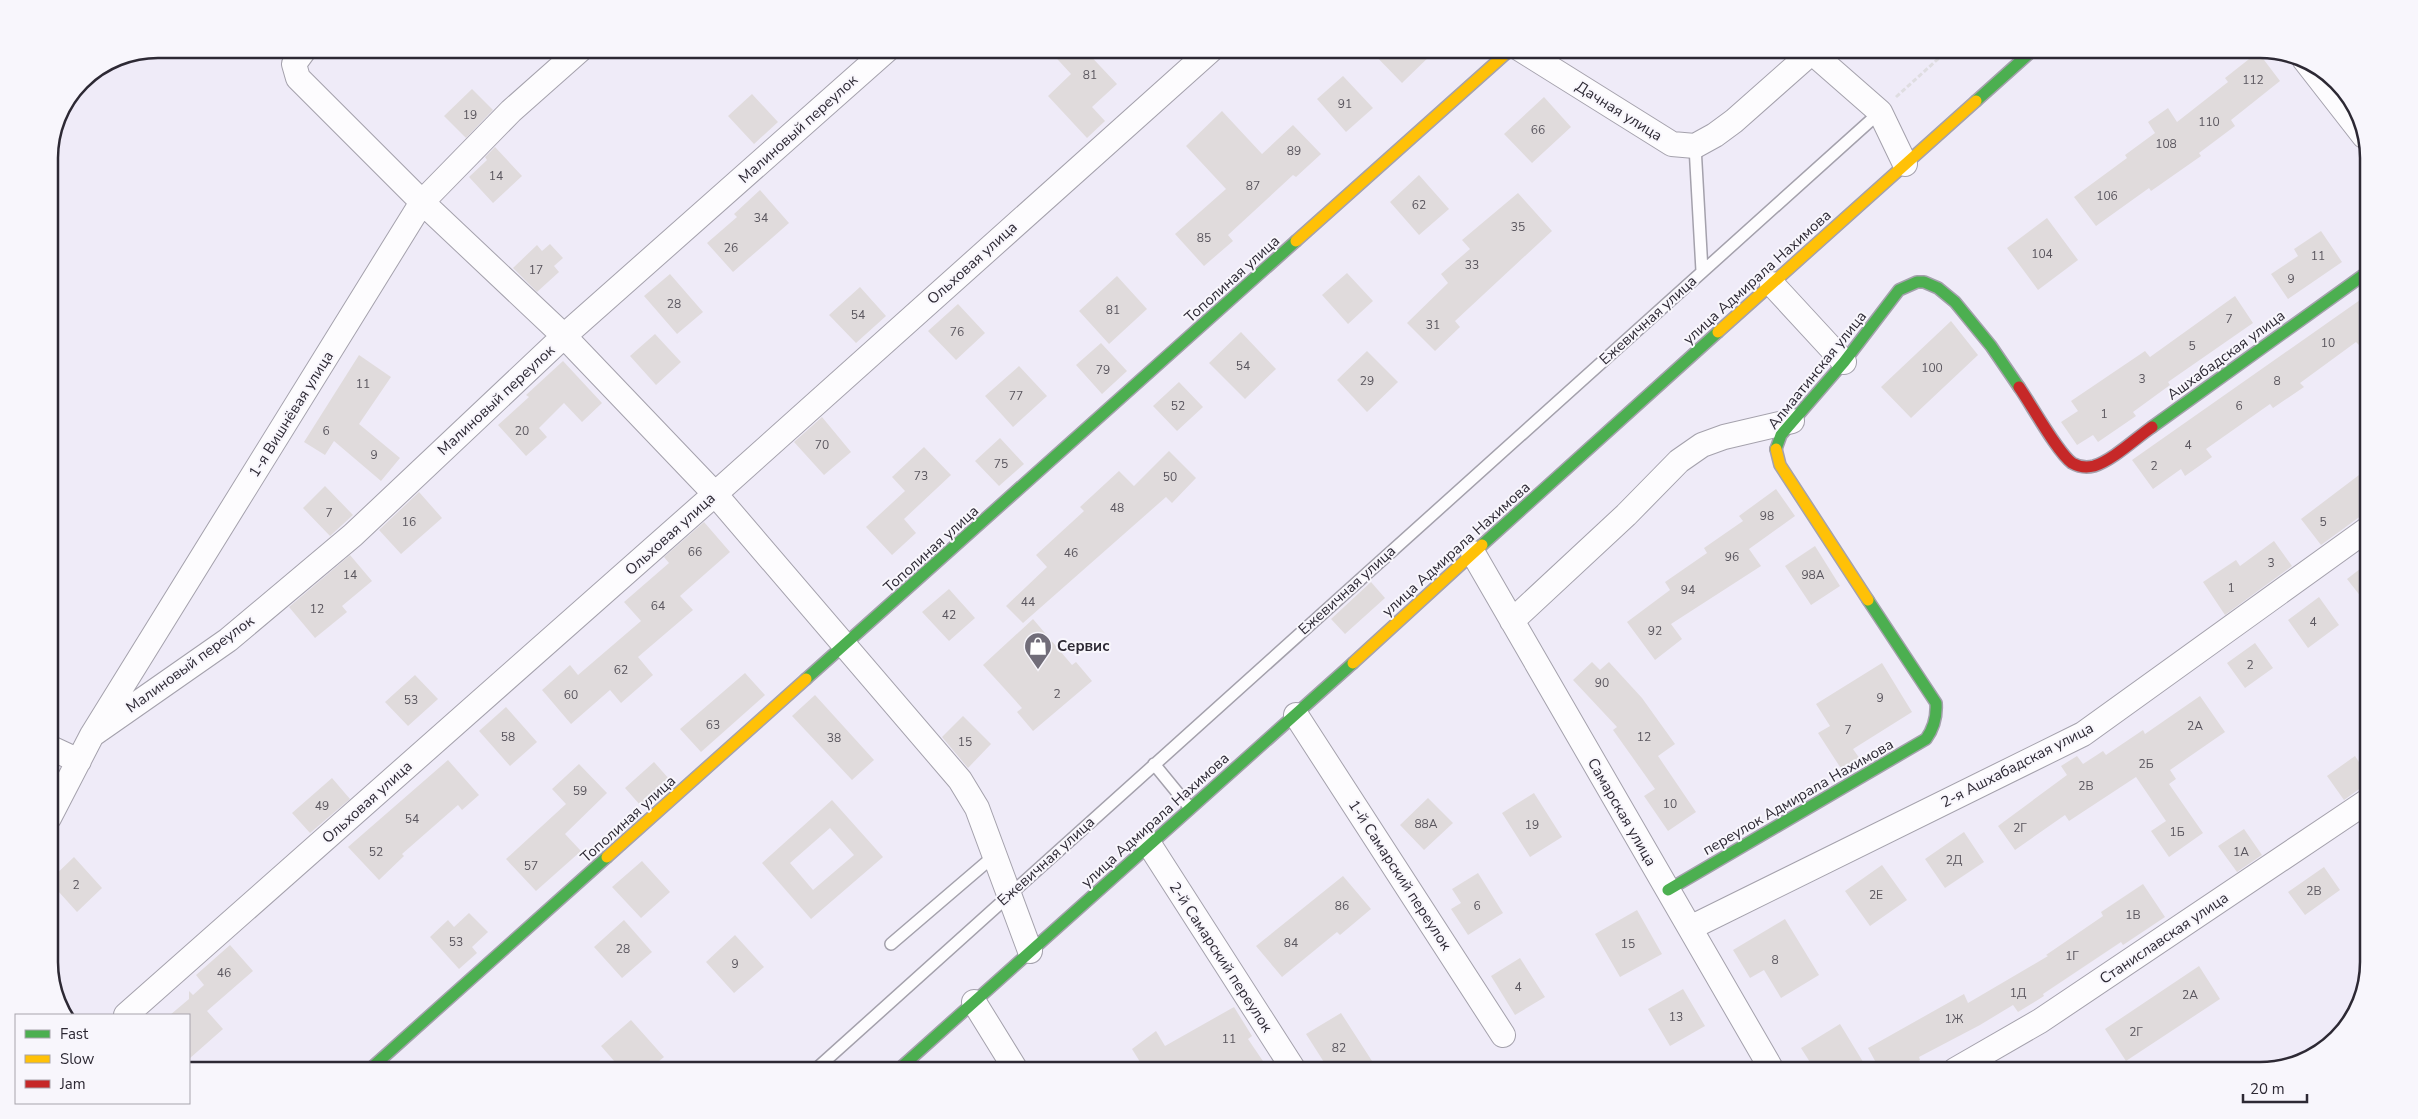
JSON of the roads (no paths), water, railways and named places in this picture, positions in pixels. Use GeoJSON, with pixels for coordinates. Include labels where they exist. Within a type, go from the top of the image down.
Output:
{"type":"FeatureCollection","features":[{"type":"Feature","properties":{"kind":"street"},"geometry":{"type":"LineString","coordinates":[[300,58],[298,78],[422,202],[564,336],[715,494],[844,647],[960,780],[977,808],[1030,951]]}},
{"type":"Feature","properties":{"kind":"street","name":"1-я Вишнёвая улица"},"geometry":{"type":"LineString","coordinates":[[58,801],[92,735],[422,202],[511,111],[571,58]]}},
{"type":"Feature","properties":{"kind":"street","name":"Малиновый переулок"},"geometry":{"type":"LineString","coordinates":[[92,735],[228,640],[353,536],[564,336],[878,58]]}},
{"type":"Feature","properties":{"kind":"street","name":"Ольховая улица"},"geometry":{"type":"LineString","coordinates":[[127,1014],[715,494],[1202,58]]}},
{"type":"Feature","properties":{"kind":"street","name":"Тополиная улица"},"geometry":{"type":"LineString","coordinates":[[377,1062],[844,647],[1501,58]]}},
{"type":"Feature","properties":{"kind":"street","name":"Дачная улица"},"geometry":{"type":"LineString","coordinates":[[1534,58],[1672,144],[1696,146]]}},
{"type":"Feature","properties":{"kind":"street"},"geometry":{"type":"LineString","coordinates":[[1696,146],[1734,121],[1801,58]]}},
{"type":"Feature","properties":{"kind":"street"},"geometry":{"type":"LineString","coordinates":[[1819,58],[1880,112],[1905,164]]}},
{"type":"Feature","properties":{"kind":"street","name":"улица Адмирала Нахимова"},"geometry":{"type":"LineString","coordinates":[[907,1062],[1149,844],[1296,715],[1473,553],[2024,58]]}},
{"type":"Feature","properties":{"kind":"street"},"geometry":{"type":"LineString","coordinates":[[2317,75],[2354,124]]}},
{"type":"Feature","properties":{"kind":"street","name":"Ашхабадская улица"},"geometry":{"type":"LineString","coordinates":[[2101,463],[2360,277]]}},
{"type":"Feature","properties":{"kind":"street","name":"Алмаатинская улица"},"geometry":{"type":"LineString","coordinates":[[1935,723],[1936,703],[1780,465],[1776,449],[1781,435],[1844,362],[1899,290],[1917,282],[1924,282],[1934,285],[1943,291],[1962,310],[2069,460],[2078,466],[2090,467],[2101,463]]}},
{"type":"Feature","properties":{"kind":"street"},"geometry":{"type":"LineString","coordinates":[[1772,284],[1844,362]]}},
{"type":"Feature","properties":{"kind":"street"},"geometry":{"type":"LineString","coordinates":[[1512,621],[1687,456],[1702,445],[1756,428],[1792,421]]}},
{"type":"Feature","properties":{"kind":"street","name":"2-я Ашхабадская улица"},"geometry":{"type":"LineString","coordinates":[[1690,928],[2083,734],[2360,534]]}},
{"type":"Feature","properties":{"kind":"street","name":"Самарская улица"},"geometry":{"type":"LineString","coordinates":[[1473,553],[1767,1062]]}},
{"type":"Feature","properties":{"kind":"street","name":"1-й Самарский переулок"},"geometry":{"type":"LineString","coordinates":[[1296,715],[1503,1035]]}},
{"type":"Feature","properties":{"kind":"street","name":"переулок Адмирала Нахимова"},"geometry":{"type":"LineString","coordinates":[[1668,890],[1926,739],[1935,723]]}},
{"type":"Feature","properties":{"kind":"street"},"geometry":{"type":"LineString","coordinates":[[58,751],[79,761]]}},
{"type":"Feature","properties":{"kind":"street","name":"Станиславская улица"},"geometry":{"type":"LineString","coordinates":[[1969,1062],[2040,1021],[2360,806]]}},
{"type":"Feature","properties":{"kind":"street","name":"2-й Самарский переулок"},"geometry":{"type":"LineString","coordinates":[[1149,844],[1289,1062]]}},
{"type":"Feature","properties":{"kind":"street"},"geometry":{"type":"LineString","coordinates":[[974,1002],[1011,1062]]}},
{"type":"Feature","properties":{"kind":"lane","name":"Ежевичная улица"},"geometry":{"type":"LineString","coordinates":[[824,1062],[1880,112]]}},
{"type":"Feature","properties":{"kind":"lane"},"geometry":{"type":"LineString","coordinates":[[1696,146],[1702,271]]}},
{"type":"Feature","properties":{"kind":"lane"},"geometry":{"type":"LineString","coordinates":[[1154,764],[1190,808]]}},
{"type":"Feature","properties":{"kind":"lane"},"geometry":{"type":"LineString","coordinates":[[891,944],[996,855]]}},
{"type":"Feature","properties":{"kind":"place","name":"Сервис"},"geometry":{"type":"Point","coordinates":[1038,670]}}]}
